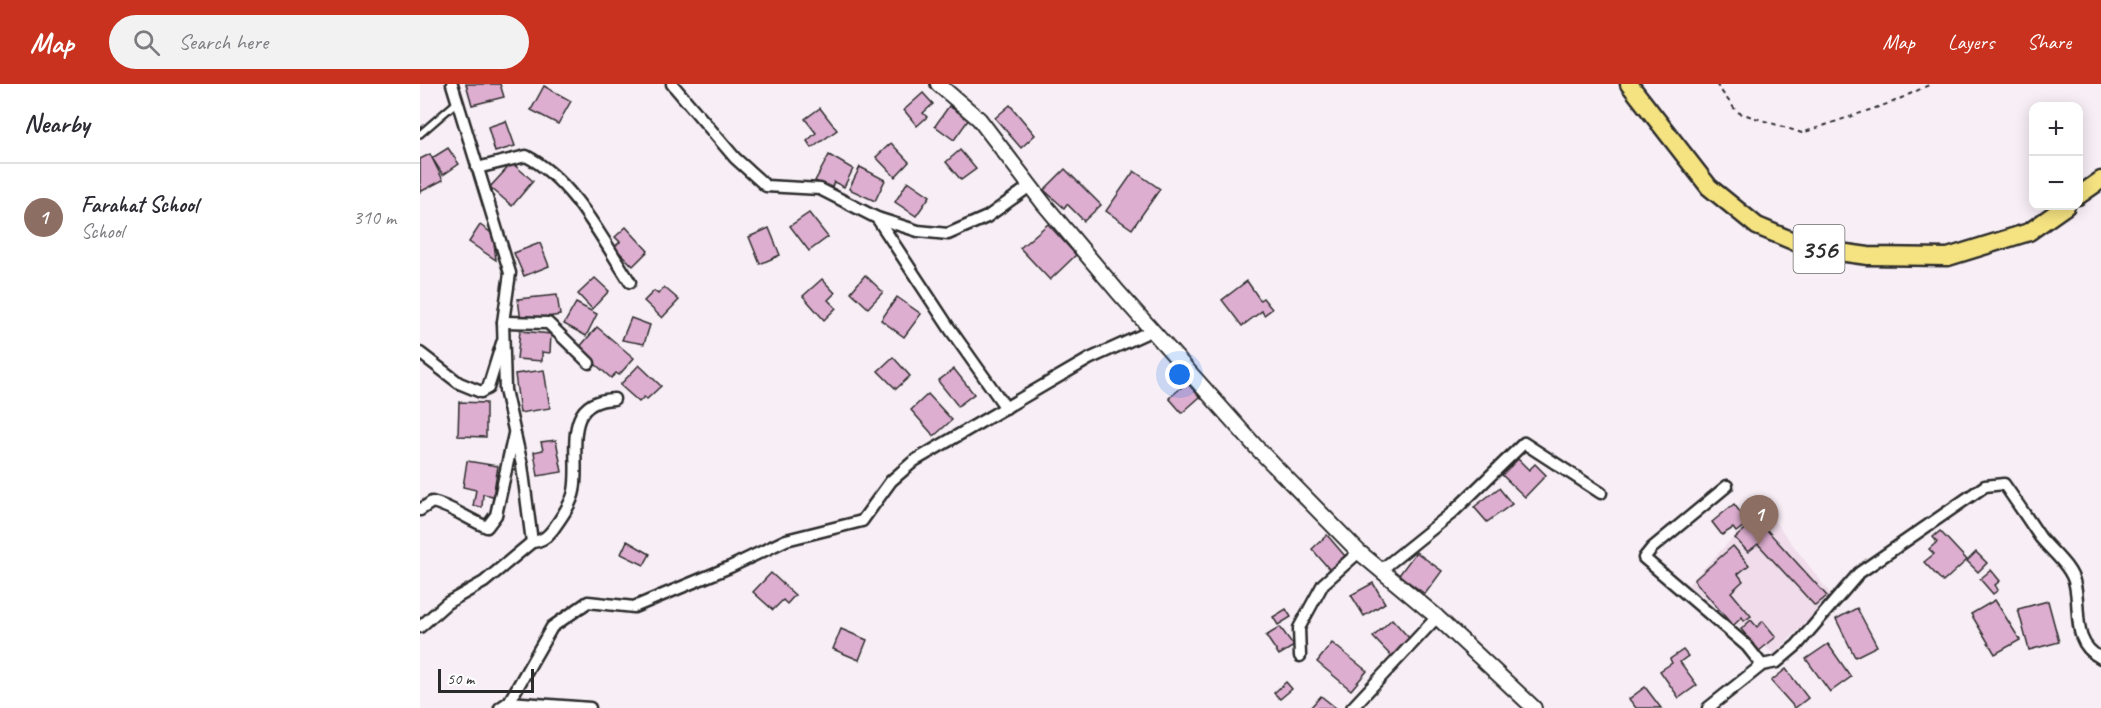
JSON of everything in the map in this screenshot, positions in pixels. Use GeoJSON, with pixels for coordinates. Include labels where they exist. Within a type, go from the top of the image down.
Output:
{"type":"FeatureCollection","features":[{"type":"Feature","properties":{"kind":"main road","name":"356"},"geometry":{"type":"LineString","coordinates":[[1629,84],[1709,187],[1757,226],[1810,248],[1868,256],[1948,257],[2029,232],[2060,210]]}},
{"type":"Feature","properties":{"kind":"main road"},"geometry":{"type":"LineString","coordinates":[[2083,193],[2101,180]]}},
{"type":"Feature","properties":{"kind":"street"},"geometry":{"type":"LineString","coordinates":[[452,84],[510,273],[503,322],[505,390],[532,542]]}},
{"type":"Feature","properties":{"kind":"street"},"geometry":{"type":"LineString","coordinates":[[672,84],[735,158],[766,186],[820,189],[877,218],[918,231],[948,234],[987,217],[1030,186]]}},
{"type":"Feature","properties":{"kind":"street"},"geometry":{"type":"LineString","coordinates":[[938,84],[979,119],[1030,186],[1151,331],[1257,448],[1359,552],[1437,616],[1534,708]]}},
{"type":"Feature","properties":{"kind":"street"},"geometry":{"type":"LineString","coordinates":[[477,168],[526,156],[542,164],[579,205],[630,282]]}},
{"type":"Feature","properties":{"kind":"street"},"geometry":{"type":"LineString","coordinates":[[877,218],[950,329],[1006,408]]}},
{"type":"Feature","properties":{"kind":"street"},"geometry":{"type":"LineString","coordinates":[[503,322],[548,323],[588,363]]}},
{"type":"Feature","properties":{"kind":"street"},"geometry":{"type":"LineString","coordinates":[[590,708],[505,705],[552,627],[588,602],[634,607],[730,567],[786,540],[862,521],[891,481],[914,461],[1089,359],[1151,331]]}},
{"type":"Feature","properties":{"kind":"street"},"geometry":{"type":"LineString","coordinates":[[420,353],[459,383],[481,392],[488,388],[504,337]]}},
{"type":"Feature","properties":{"kind":"street"},"geometry":{"type":"LineString","coordinates":[[420,627],[447,603],[484,582],[532,542],[540,542],[549,535],[560,520],[574,492],[574,449],[581,414],[589,405],[601,399],[614,399]]}},
{"type":"Feature","properties":{"kind":"street"},"geometry":{"type":"LineString","coordinates":[[420,510],[432,502],[443,504],[460,516],[487,527],[496,515],[514,431]]}},
{"type":"Feature","properties":{"kind":"street"},"geometry":{"type":"LineString","coordinates":[[1381,570],[1452,513],[1524,443],[1600,493]]}},
{"type":"Feature","properties":{"kind":"street"},"geometry":{"type":"LineString","coordinates":[[1708,708],[1762,665],[1777,662],[1797,645],[1858,573],[1985,486],[2004,483],[2041,538],[2069,572],[2075,583],[2079,633],[2095,655],[2101,658]]}},
{"type":"Feature","properties":{"kind":"street"},"geometry":{"type":"LineString","coordinates":[[1727,486],[1652,548],[1644,558],[1747,646],[1762,665]]}},
{"type":"Feature","properties":{"kind":"street"},"geometry":{"type":"LineString","coordinates":[[1300,656],[1299,628],[1323,584],[1359,552]]}},
{"type":"Feature","properties":{"kind":"street"},"geometry":{"type":"LineString","coordinates":[[1352,708],[1437,616]]}},
{"type":"Feature","properties":{"kind":"lane"},"geometry":{"type":"LineString","coordinates":[[420,134],[457,102]]}},
{"type":"Feature","properties":{"kind":"path"},"geometry":{"type":"LineString","coordinates":[[1716,84],[1737,112],[1803,133],[1893,102],[1931,84]]}},
{"type":"Feature","properties":{"kind":"shaded area"},"geometry":{"type":"Polygon","coordinates":[[[1763,506],[1833,597],[1774,654],[1688,585],[1763,506]]]}},
{"type":"Feature","properties":{"kind":"building"},"geometry":{"type":"Polygon","coordinates":[[[466,84],[500,84],[504,97],[472,105],[466,84]]]}},
{"type":"Feature","properties":{"kind":"building"},"geometry":{"type":"Polygon","coordinates":[[[544,86],[571,101],[558,124],[531,110],[544,86]]]}},
{"type":"Feature","properties":{"kind":"building"},"geometry":{"type":"Polygon","coordinates":[[[923,93],[933,104],[923,113],[927,117],[917,126],[904,110],[923,93]]]}},
{"type":"Feature","properties":{"kind":"building"},"geometry":{"type":"Polygon","coordinates":[[[1010,105],[1035,135],[1021,148],[995,118],[1010,105]]]}},
{"type":"Feature","properties":{"kind":"building"},"geometry":{"type":"Polygon","coordinates":[[[949,106],[969,119],[954,140],[935,126],[949,106]]]}},
{"type":"Feature","properties":{"kind":"building"},"geometry":{"type":"Polygon","coordinates":[[[820,108],[837,130],[812,148],[807,141],[816,133],[805,119],[820,108]]]}},
{"type":"Feature","properties":{"kind":"building"},"geometry":{"type":"Polygon","coordinates":[[[506,121],[515,146],[495,152],[488,127],[506,121]]]}},
{"type":"Feature","properties":{"kind":"building"},"geometry":{"type":"Polygon","coordinates":[[[891,143],[909,162],[895,177],[876,157],[891,143]]]}},
{"type":"Feature","properties":{"kind":"building"},"geometry":{"type":"Polygon","coordinates":[[[448,148],[459,164],[443,175],[432,158],[448,148]]]}},
{"type":"Feature","properties":{"kind":"building"},"geometry":{"type":"Polygon","coordinates":[[[960,150],[976,169],[961,180],[946,162],[960,150]]]}},
{"type":"Feature","properties":{"kind":"building"},"geometry":{"type":"Polygon","coordinates":[[[430,154],[443,180],[420,192],[420,159],[430,154]]]}},
{"type":"Feature","properties":{"kind":"building"},"geometry":{"type":"Polygon","coordinates":[[[829,155],[853,169],[844,187],[834,182],[831,189],[815,181],[829,155]]]}},
{"type":"Feature","properties":{"kind":"building"},"geometry":{"type":"Polygon","coordinates":[[[512,163],[533,181],[512,206],[490,187],[512,163]]]}},
{"type":"Feature","properties":{"kind":"building"},"geometry":{"type":"Polygon","coordinates":[[[860,167],[885,180],[875,201],[849,189],[860,167]]]}},
{"type":"Feature","properties":{"kind":"building"},"geometry":{"type":"Polygon","coordinates":[[[1065,169],[1101,205],[1084,221],[1067,204],[1064,208],[1044,190],[1065,169]]]}},
{"type":"Feature","properties":{"kind":"building"},"geometry":{"type":"Polygon","coordinates":[[[1134,171],[1160,189],[1132,229],[1106,211],[1134,171]]]}},
{"type":"Feature","properties":{"kind":"building"},"geometry":{"type":"Polygon","coordinates":[[[908,181],[930,196],[916,216],[895,202],[908,181]]]}},
{"type":"Feature","properties":{"kind":"building"},"geometry":{"type":"Polygon","coordinates":[[[809,213],[828,237],[809,251],[790,226],[809,213]]]}},
{"type":"Feature","properties":{"kind":"building"},"geometry":{"type":"Polygon","coordinates":[[[1048,224],[1076,255],[1050,280],[1020,248],[1048,224]]]}},
{"type":"Feature","properties":{"kind":"building"},"geometry":{"type":"Polygon","coordinates":[[[480,225],[493,234],[496,260],[469,242],[480,225]]]}},
{"type":"Feature","properties":{"kind":"building"},"geometry":{"type":"Polygon","coordinates":[[[626,227],[648,251],[633,266],[614,247],[620,242],[615,237],[626,227]]]}},
{"type":"Feature","properties":{"kind":"building"},"geometry":{"type":"Polygon","coordinates":[[[769,228],[780,255],[760,264],[749,237],[769,228]]]}},
{"type":"Feature","properties":{"kind":"building"},"geometry":{"type":"Polygon","coordinates":[[[540,243],[549,266],[524,276],[514,253],[540,243]]]}},
{"type":"Feature","properties":{"kind":"building"},"geometry":{"type":"Polygon","coordinates":[[[865,275],[883,292],[868,308],[851,292],[865,275]]]}},
{"type":"Feature","properties":{"kind":"building"},"geometry":{"type":"Polygon","coordinates":[[[595,278],[609,291],[592,309],[578,294],[595,278]]]}},
{"type":"Feature","properties":{"kind":"building"},"geometry":{"type":"Polygon","coordinates":[[[822,279],[835,293],[828,300],[836,308],[824,320],[803,296],[822,279]]]}},
{"type":"Feature","properties":{"kind":"building"},"geometry":{"type":"Polygon","coordinates":[[[1247,281],[1260,300],[1263,298],[1272,309],[1264,315],[1262,311],[1242,326],[1222,300],[1247,281]]]}},
{"type":"Feature","properties":{"kind":"building"},"geometry":{"type":"Polygon","coordinates":[[[664,287],[679,300],[662,318],[644,301],[654,291],[658,294],[664,287]]]}},
{"type":"Feature","properties":{"kind":"building"},"geometry":{"type":"Polygon","coordinates":[[[557,295],[560,315],[521,321],[518,299],[557,295]]]}},
{"type":"Feature","properties":{"kind":"building"},"geometry":{"type":"Polygon","coordinates":[[[897,297],[921,314],[904,337],[881,320],[897,297]]]}},
{"type":"Feature","properties":{"kind":"building"},"geometry":{"type":"Polygon","coordinates":[[[576,303],[597,314],[586,336],[564,324],[576,303]]]}},
{"type":"Feature","properties":{"kind":"building"},"geometry":{"type":"Polygon","coordinates":[[[631,318],[650,325],[644,344],[622,340],[631,318]]]}},
{"type":"Feature","properties":{"kind":"building"},"geometry":{"type":"Polygon","coordinates":[[[597,327],[634,358],[619,375],[616,373],[611,378],[578,349],[597,327]]]}},
{"type":"Feature","properties":{"kind":"building"},"geometry":{"type":"Polygon","coordinates":[[[520,331],[551,334],[550,353],[542,352],[542,361],[517,359],[520,331]]]}},
{"type":"Feature","properties":{"kind":"building"},"geometry":{"type":"Polygon","coordinates":[[[893,357],[910,376],[896,389],[878,371],[893,357]]]}},
{"type":"Feature","properties":{"kind":"building"},"geometry":{"type":"Polygon","coordinates":[[[639,365],[661,386],[647,399],[644,397],[639,402],[620,385],[639,365]]]}},
{"type":"Feature","properties":{"kind":"building"},"geometry":{"type":"Polygon","coordinates":[[[954,369],[974,394],[958,406],[938,381],[954,369]]]}},
{"type":"Feature","properties":{"kind":"building"},"geometry":{"type":"Polygon","coordinates":[[[544,370],[550,408],[520,413],[515,374],[544,370]]]}},
{"type":"Feature","properties":{"kind":"building"},"geometry":{"type":"Polygon","coordinates":[[[1187,383],[1200,397],[1182,413],[1169,398],[1187,383]]]}},
{"type":"Feature","properties":{"kind":"building"},"geometry":{"type":"Polygon","coordinates":[[[928,394],[952,420],[934,436],[911,410],[928,394]]]}},
{"type":"Feature","properties":{"kind":"building"},"geometry":{"type":"Polygon","coordinates":[[[459,402],[486,403],[486,437],[458,436],[459,402]]]}},
{"type":"Feature","properties":{"kind":"building"},"geometry":{"type":"Polygon","coordinates":[[[556,440],[562,472],[538,476],[534,452],[543,450],[541,442],[556,440]]]}},
{"type":"Feature","properties":{"kind":"building"},"geometry":{"type":"Polygon","coordinates":[[[1518,459],[1529,470],[1535,464],[1546,475],[1525,497],[1502,475],[1518,459]]]}},
{"type":"Feature","properties":{"kind":"building"},"geometry":{"type":"Polygon","coordinates":[[[467,461],[498,466],[493,496],[483,494],[482,507],[473,506],[476,490],[463,487],[467,461]]]}},
{"type":"Feature","properties":{"kind":"building"},"geometry":{"type":"Polygon","coordinates":[[[1499,488],[1512,504],[1487,522],[1474,507],[1499,488]]]}},
{"type":"Feature","properties":{"kind":"building"},"geometry":{"type":"Polygon","coordinates":[[[1734,504],[1748,523],[1736,532],[1733,528],[1722,535],[1712,522],[1734,504]]]}},
{"type":"Feature","properties":{"kind":"building"},"geometry":{"type":"Polygon","coordinates":[[[1757,519],[1827,596],[1815,606],[1758,544],[1748,552],[1735,538],[1757,519]]]}},
{"type":"Feature","properties":{"kind":"building"},"geometry":{"type":"Polygon","coordinates":[[[1940,531],[1967,560],[1943,582],[1924,562],[1934,554],[1929,549],[1937,542],[1933,537],[1940,531]]]}},
{"type":"Feature","properties":{"kind":"building"},"geometry":{"type":"Polygon","coordinates":[[[1327,535],[1345,556],[1330,570],[1312,549],[1327,535]]]}},
{"type":"Feature","properties":{"kind":"building"},"geometry":{"type":"Polygon","coordinates":[[[627,541],[650,554],[644,565],[621,554],[627,541]]]}},
{"type":"Feature","properties":{"kind":"building"},"geometry":{"type":"Polygon","coordinates":[[[1733,546],[1749,565],[1738,574],[1743,581],[1731,592],[1751,616],[1744,621],[1742,617],[1733,626],[1694,580],[1733,546]]]}},
{"type":"Feature","properties":{"kind":"building"},"geometry":{"type":"Polygon","coordinates":[[[1416,552],[1442,571],[1425,594],[1399,575],[1416,552]]]}},
{"type":"Feature","properties":{"kind":"building"},"geometry":{"type":"Polygon","coordinates":[[[1976,552],[1987,563],[1978,572],[1967,561],[1976,552]]]}},
{"type":"Feature","properties":{"kind":"building"},"geometry":{"type":"Polygon","coordinates":[[[1991,570],[2000,581],[1995,585],[1998,590],[1993,594],[1980,579],[1991,570]]]}},
{"type":"Feature","properties":{"kind":"building"},"geometry":{"type":"Polygon","coordinates":[[[771,573],[795,595],[787,604],[783,600],[773,610],[753,592],[771,573]]]}},
{"type":"Feature","properties":{"kind":"building"},"geometry":{"type":"Polygon","coordinates":[[[1373,583],[1385,603],[1364,616],[1351,595],[1373,583]]]}},
{"type":"Feature","properties":{"kind":"building"},"geometry":{"type":"Polygon","coordinates":[[[1995,600],[2020,640],[1995,654],[1971,614],[1995,600]]]}},
{"type":"Feature","properties":{"kind":"building"},"geometry":{"type":"Polygon","coordinates":[[[2048,601],[2059,642],[2029,650],[2018,609],[2048,601]]]}},
{"type":"Feature","properties":{"kind":"building"},"geometry":{"type":"Polygon","coordinates":[[[1857,608],[1877,646],[1855,657],[1836,619],[1857,608]]]}},
{"type":"Feature","properties":{"kind":"building"},"geometry":{"type":"Polygon","coordinates":[[[1286,609],[1291,617],[1278,625],[1273,617],[1286,609]]]}},
{"type":"Feature","properties":{"kind":"building"},"geometry":{"type":"Polygon","coordinates":[[[1392,619],[1410,639],[1392,657],[1373,637],[1392,619]]]}},
{"type":"Feature","properties":{"kind":"building"},"geometry":{"type":"Polygon","coordinates":[[[1751,620],[1757,627],[1763,621],[1776,637],[1759,651],[1741,629],[1751,620]]]}},
{"type":"Feature","properties":{"kind":"building"},"geometry":{"type":"Polygon","coordinates":[[[1280,627],[1294,646],[1279,655],[1266,636],[1280,627]]]}},
{"type":"Feature","properties":{"kind":"building"},"geometry":{"type":"Polygon","coordinates":[[[841,629],[867,640],[859,660],[833,649],[841,629]]]}},
{"type":"Feature","properties":{"kind":"building"},"geometry":{"type":"Polygon","coordinates":[[[1332,643],[1367,671],[1351,690],[1317,662],[1332,643]]]}},
{"type":"Feature","properties":{"kind":"building"},"geometry":{"type":"Polygon","coordinates":[[[1828,644],[1851,677],[1830,692],[1806,659],[1828,644]]]}},
{"type":"Feature","properties":{"kind":"building"},"geometry":{"type":"Polygon","coordinates":[[[1683,650],[1688,656],[1680,662],[1697,685],[1679,698],[1660,671],[1672,663],[1670,659],[1683,650]]]}},
{"type":"Feature","properties":{"kind":"building"},"geometry":{"type":"Polygon","coordinates":[[[1786,669],[1808,698],[1795,708],[1771,681],[1786,669]]]}},
{"type":"Feature","properties":{"kind":"building"},"geometry":{"type":"Polygon","coordinates":[[[1286,682],[1292,689],[1280,699],[1274,693],[1286,682]]]}},
{"type":"Feature","properties":{"kind":"building"},"geometry":{"type":"Polygon","coordinates":[[[1645,687],[1661,708],[1636,708],[1629,699],[1645,687]]]}},
{"type":"Feature","properties":{"kind":"building"},"geometry":{"type":"Polygon","coordinates":[[[1321,696],[1336,708],[1310,708],[1321,696]]]}},
{"type":"Feature","properties":{"kind":"place","name":"Farahat School"},"geometry":{"type":"Point","coordinates":[1759,545]}}]}
